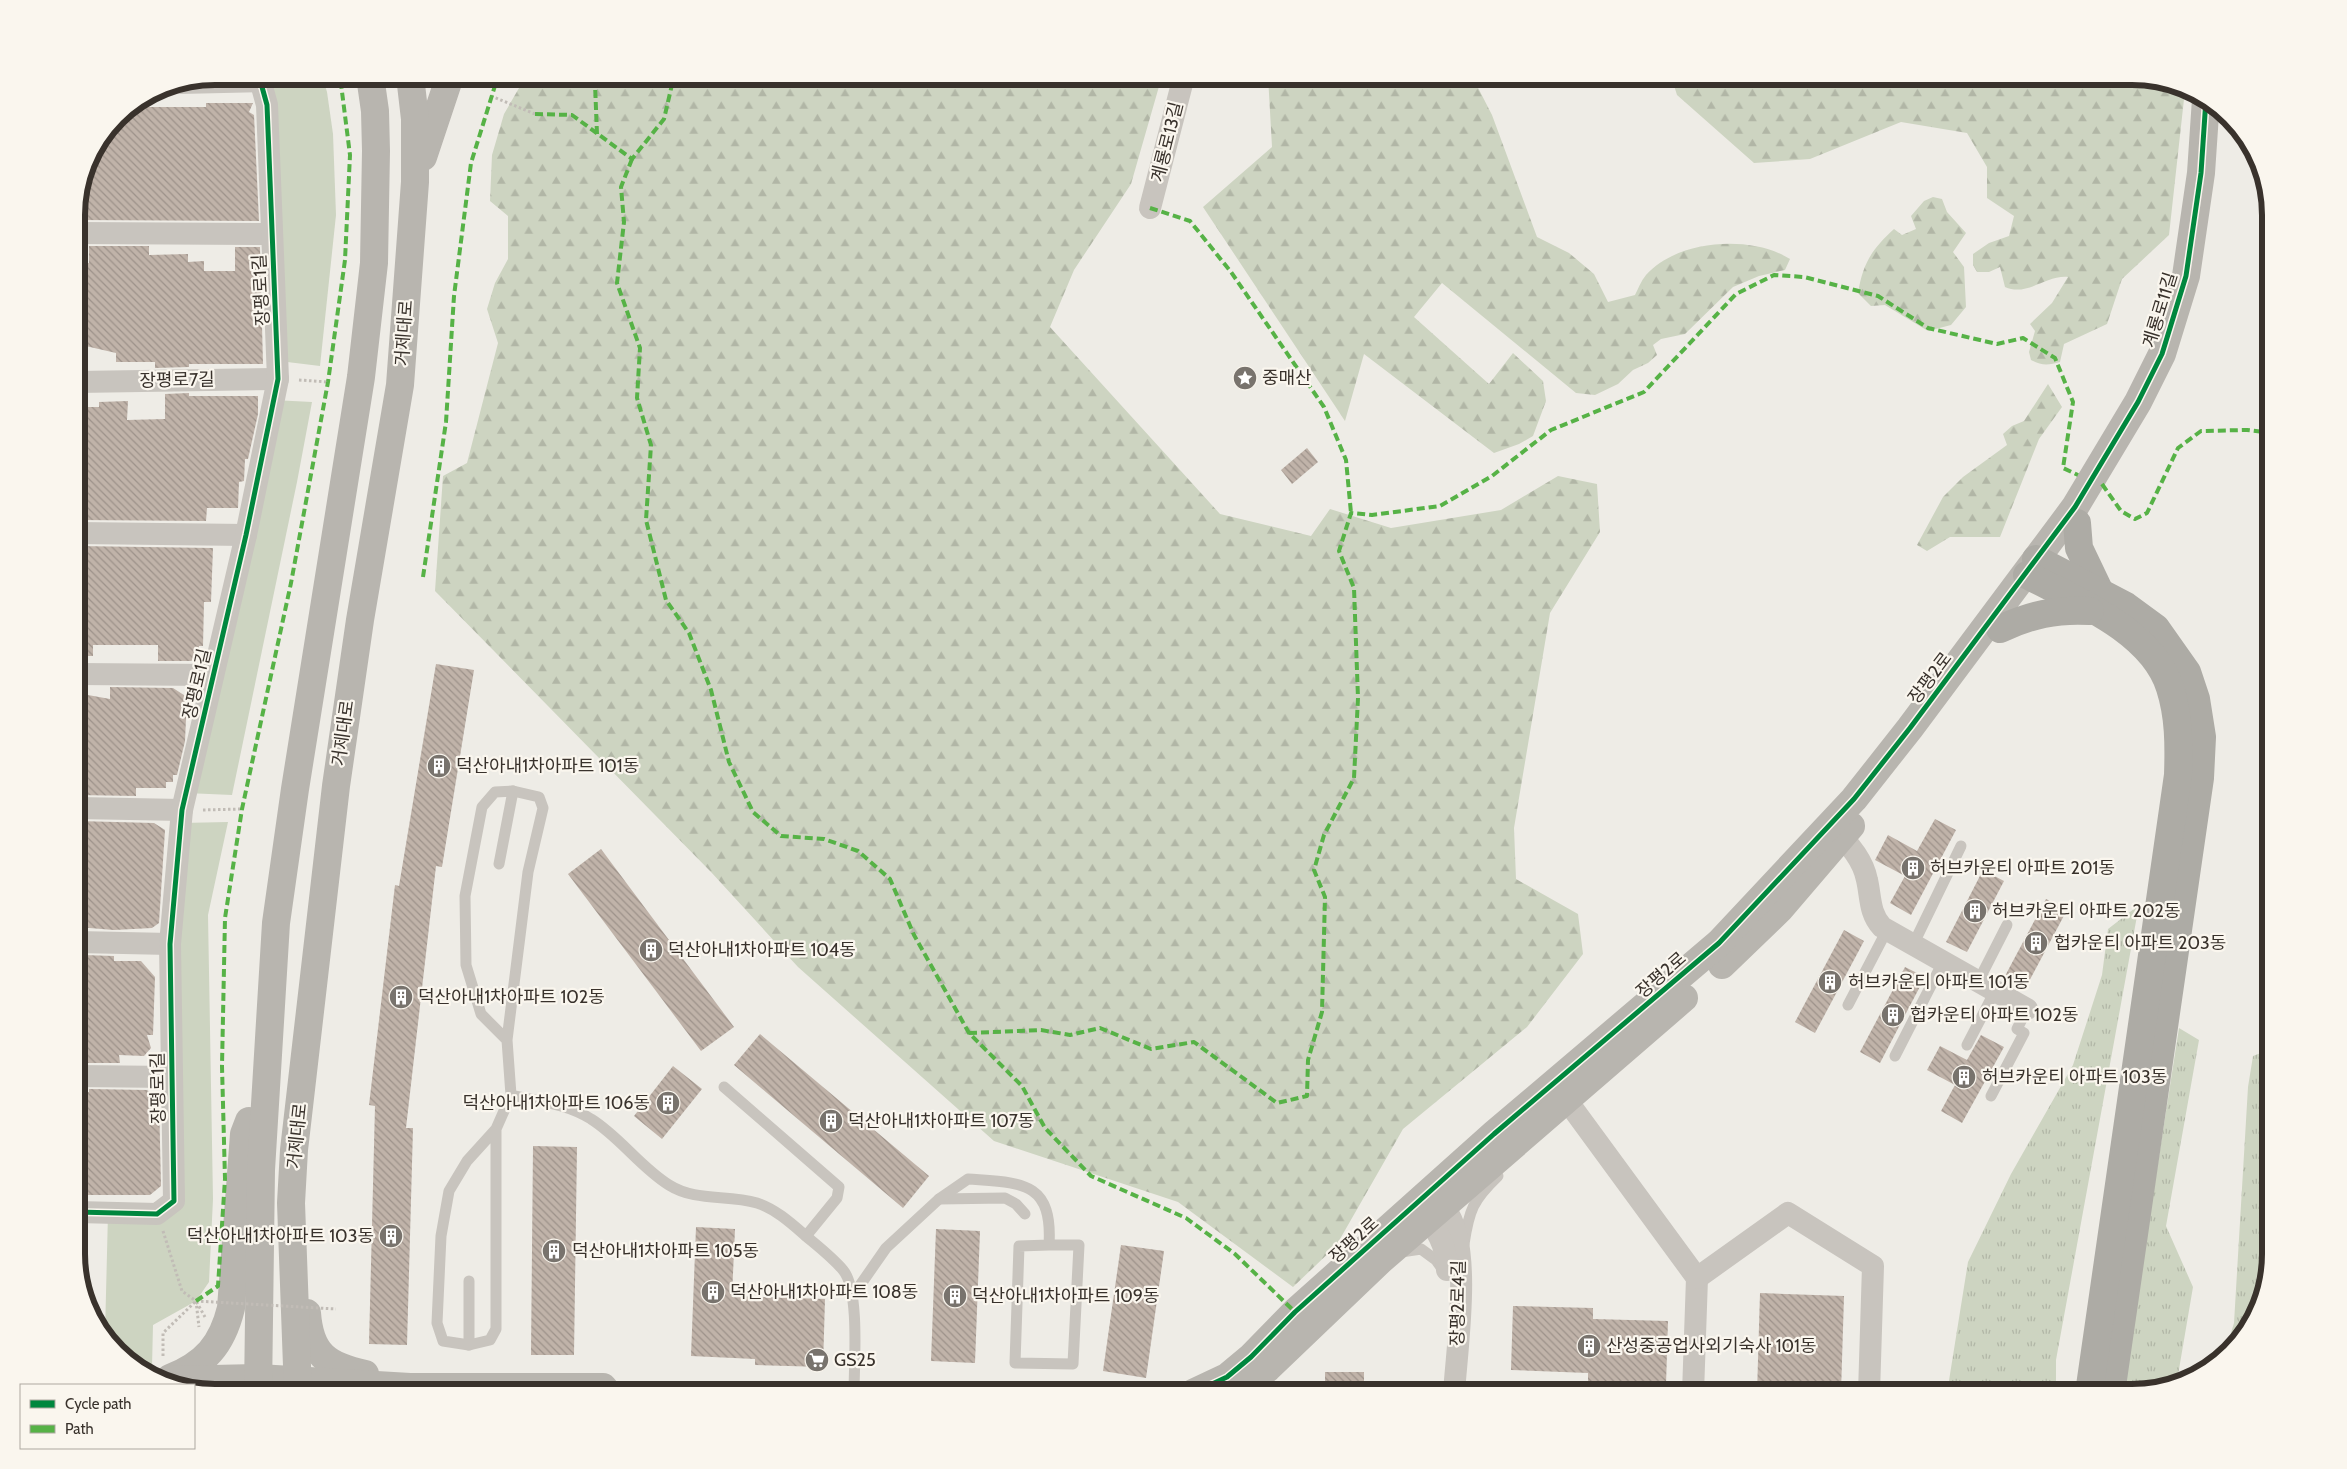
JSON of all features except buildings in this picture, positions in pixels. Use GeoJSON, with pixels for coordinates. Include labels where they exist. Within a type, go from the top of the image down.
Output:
{"type":"FeatureCollection","features":[{"type":"Feature","properties":{"kind":"highway"},"geometry":{"type":"LineString","coordinates":[[2079,514],[2079,548],[2097,601],[2115,623],[2142,644],[2160,665],[2170,686],[2176,712],[2179,740],[2178,775],[2090,1384]]}},
{"type":"Feature","properties":{"kind":"highway"},"geometry":{"type":"LineString","coordinates":[[2036,569],[2097,601],[2156,628],[2187,672],[2196,699],[2202,737],[2200,778],[2111,1384]]}},
{"type":"Feature","properties":{"kind":"highway"},"geometry":{"type":"LineString","coordinates":[[2000,629],[2041,613],[2066,610],[2097,601]]}},
{"type":"Feature","properties":{"kind":"street","name":"장평로1길"},"geometry":{"type":"LineString","coordinates":[[157,1214],[174,1201],[170,944],[182,810],[246,534],[278,379],[267,105],[262,85]]}},
{"type":"Feature","properties":{"kind":"street","name":"거제대로"},"geometry":{"type":"LineString","coordinates":[[258,1384],[258,1305],[265,1100],[276,922],[295,789],[361,377],[374,263],[376,151],[371,85]]}},
{"type":"Feature","properties":{"kind":"street","name":"거제대로"},"geometry":{"type":"LineString","coordinates":[[298,1384],[291,1202],[294,1150],[336,786],[360,620],[400,385],[415,182],[415,119],[411,85]]}},
{"type":"Feature","properties":{"kind":"street"},"geometry":{"type":"LineString","coordinates":[[415,182],[447,85]]}},
{"type":"Feature","properties":{"kind":"street","name":"계룡로13길"},"geometry":{"type":"LineString","coordinates":[[1150,208],[1182,85]]}},
{"type":"Feature","properties":{"kind":"street","name":"계룡로11길"},"geometry":{"type":"LineString","coordinates":[[2079,514],[2162,354],[2186,276],[2201,173],[2205,108]]}},
{"type":"Feature","properties":{"kind":"street","name":"계룡로11길"},"geometry":{"type":"LineString","coordinates":[[2079,514],[2149,408],[2175,356],[2200,277],[2213,175],[2218,117]]}},
{"type":"Feature","properties":{"kind":"street"},"geometry":{"type":"LineString","coordinates":[[85,233],[272,234]]}},
{"type":"Feature","properties":{"kind":"street","name":"장평로7길"},"geometry":{"type":"LineString","coordinates":[[85,382],[278,379]]}},
{"type":"Feature","properties":{"kind":"street","name":"장평2로"},"geometry":{"type":"LineString","coordinates":[[1836,831],[1854,799],[2079,514]]}},
{"type":"Feature","properties":{"kind":"street"},"geometry":{"type":"LineString","coordinates":[[85,533],[246,534]]}},
{"type":"Feature","properties":{"kind":"street","name":"장평2로"},"geometry":{"type":"LineString","coordinates":[[1243,1384],[1251,1357],[1295,1312],[1429,1205],[1560,1092],[1836,831],[1871,803],[2000,629],[2036,569]]}},
{"type":"Feature","properties":{"kind":"street"},"geometry":{"type":"LineString","coordinates":[[85,674],[213,675]]}},
{"type":"Feature","properties":{"kind":"street"},"geometry":{"type":"LineString","coordinates":[[85,808],[182,810]]}},
{"type":"Feature","properties":{"kind":"street"},"geometry":{"type":"LineString","coordinates":[[1836,831],[1862,865],[1874,918],[1887,930],[2027,1009]]}},
{"type":"Feature","properties":{"kind":"street"},"geometry":{"type":"LineString","coordinates":[[85,942],[170,944]]}},
{"type":"Feature","properties":{"kind":"street"},"geometry":{"type":"LineString","coordinates":[[85,1076],[171,1077]]}},
{"type":"Feature","properties":{"kind":"street"},"geometry":{"type":"LineString","coordinates":[[1560,1092],[1697,1278],[1693,1384]]}},
{"type":"Feature","properties":{"kind":"street","name":"장평2로"},"geometry":{"type":"LineString","coordinates":[[1244,1384],[1268,1368],[1380,1260],[1429,1205],[1516,1143],[1560,1092]]}},
{"type":"Feature","properties":{"kind":"street"},"geometry":{"type":"LineString","coordinates":[[166,1373],[200,1364],[217,1345],[227,1324],[232,1299],[244,1134],[252,1114],[265,1100]]}},
{"type":"Feature","properties":{"kind":"street"},"geometry":{"type":"LineString","coordinates":[[291,1202],[302,1236],[306,1308],[311,1341],[332,1364],[400,1384]]}},
{"type":"Feature","properties":{"kind":"street","name":"장평2로4길"},"geometry":{"type":"LineString","coordinates":[[1429,1205],[1454,1274],[1454,1384]]}},
{"type":"Feature","properties":{"kind":"street"},"geometry":{"type":"LineString","coordinates":[[85,1212],[157,1214]]}},
{"type":"Feature","properties":{"kind":"street"},"geometry":{"type":"LineString","coordinates":[[1697,1278],[1788,1213],[1873,1266],[1869,1384]]}},
{"type":"Feature","properties":{"kind":"street","name":"장평2로4길"},"geometry":{"type":"LineString","coordinates":[[1441,1384],[1454,1274]]}},
{"type":"Feature","properties":{"kind":"street"},"geometry":{"type":"LineString","coordinates":[[166,1373],[244,1384]]}},
{"type":"Feature","properties":{"kind":"street","name":"장평2로"},"geometry":{"type":"LineString","coordinates":[[1212,1384],[1226,1377],[1241,1384]]}},
{"type":"Feature","properties":{"kind":"lane"},"geometry":{"type":"LineString","coordinates":[[499,864],[513,791]]}},
{"type":"Feature","properties":{"kind":"lane"},"geometry":{"type":"LineString","coordinates":[[496,1129],[496,1329],[490,1340],[469,1345],[443,1341],[437,1324],[441,1236],[449,1191],[467,1161],[496,1129],[511,1095],[507,1040],[528,872],[543,808],[539,797],[513,791],[495,792],[482,807],[465,896],[466,965],[480,1014],[507,1040]]}},
{"type":"Feature","properties":{"kind":"lane"},"geometry":{"type":"LineString","coordinates":[[1913,945],[1960,846]]}},
{"type":"Feature","properties":{"kind":"lane"},"geometry":{"type":"LineString","coordinates":[[1967,1045],[2007,925]]}},
{"type":"Feature","properties":{"kind":"lane"},"geometry":{"type":"LineString","coordinates":[[1848,1005],[1887,930]]}},
{"type":"Feature","properties":{"kind":"lane"},"geometry":{"type":"LineString","coordinates":[[1896,1056],[1943,962]]}},
{"type":"Feature","properties":{"kind":"lane"},"geometry":{"type":"LineString","coordinates":[[1991,1096],[2024,1033],[2017,1029],[2027,1009]]}},
{"type":"Feature","properties":{"kind":"lane"},"geometry":{"type":"LineString","coordinates":[[724,1087],[839,1187],[837,1198],[806,1236]]}},
{"type":"Feature","properties":{"kind":"lane"},"geometry":{"type":"LineString","coordinates":[[511,1095],[561,1106],[590,1118],[619,1140],[649,1170],[687,1195],[733,1198],[758,1204],[783,1217],[806,1236],[844,1271],[854,1294],[854,1384]]}},
{"type":"Feature","properties":{"kind":"lane"},"geometry":{"type":"LineString","coordinates":[[1380,1260],[1407,1250],[1421,1249],[1454,1274],[1477,1196],[1513,1161],[1516,1143]]}},
{"type":"Feature","properties":{"kind":"lane"},"geometry":{"type":"LineString","coordinates":[[854,1294],[886,1248],[939,1199],[968,1179],[1028,1187],[1046,1205],[1050,1226],[1049,1245]]}},
{"type":"Feature","properties":{"kind":"lane"},"geometry":{"type":"LineString","coordinates":[[939,1199],[1005,1198],[1016,1204],[1025,1214]]}},
{"type":"Feature","properties":{"kind":"lane"},"geometry":{"type":"LineString","coordinates":[[1049,1245],[1080,1245],[1073,1364],[1015,1363],[1019,1246],[1049,1245]]}},
{"type":"Feature","properties":{"kind":"lane"},"geometry":{"type":"LineString","coordinates":[[469,1281],[469,1345]]}},
{"type":"Feature","properties":{"kind":"path"},"geometry":{"type":"LineString","coordinates":[[491,96],[535,114]]}},
{"type":"Feature","properties":{"kind":"path"},"geometry":{"type":"LineString","coordinates":[[278,379],[328,382]]}},
{"type":"Feature","properties":{"kind":"path"},"geometry":{"type":"LineString","coordinates":[[182,810],[242,809]]}},
{"type":"Feature","properties":{"kind":"path"},"geometry":{"type":"LineString","coordinates":[[157,1214],[177,1270],[182,1291],[196,1301],[336,1310]]}},
{"type":"Feature","properties":{"kind":"path"},"geometry":{"type":"LineString","coordinates":[[166,1373],[163,1333],[196,1301]]}},
{"type":"Feature","properties":{"kind":"path"},"geometry":{"type":"LineString","coordinates":[[196,1301],[199,1330]]}},
{"type":"Feature","properties":{"kind":"green space"},"geometry":{"type":"Polygon","coordinates":[[[260,85],[325,85],[333,134],[336,215],[320,366],[279,361],[260,85]]]}},
{"type":"Feature","properties":{"kind":"green space"},"geometry":{"type":"Polygon","coordinates":[[[521,85],[1159,85],[1131,184],[1074,270],[1050,327],[1220,514],[1311,536],[1330,509],[1391,528],[1501,510],[1558,476],[1597,484],[1600,532],[1550,613],[1514,828],[1516,879],[1578,914],[1583,954],[1527,1027],[1403,1129],[1336,1246],[1293,1287],[1178,1202],[994,1141],[798,967],[711,872],[435,591],[443,476],[467,463],[498,343],[487,309],[495,283],[508,259],[508,216],[490,201],[492,155],[504,114],[521,85]]]}},
{"type":"Feature","properties":{"kind":"green space"},"geometry":{"type":"Polygon","coordinates":[[[1269,85],[1477,85],[1492,115],[1537,237],[1569,253],[1594,274],[1608,302],[1635,295],[1646,275],[1660,263],[1677,254],[1696,248],[1716,244],[1756,246],[1774,251],[1790,259],[1785,270],[1759,276],[1733,287],[1685,334],[1661,339],[1653,345],[1657,355],[1648,363],[1633,370],[1618,384],[1595,395],[1576,393],[1442,283],[1414,317],[1489,384],[1513,353],[1543,381],[1546,401],[1533,436],[1519,444],[1494,453],[1364,354],[1345,421],[1203,207],[1272,147],[1269,85]]]}},
{"type":"Feature","properties":{"kind":"green space"},"geometry":{"type":"Polygon","coordinates":[[[1674,85],[2132,85],[2166,89],[2184,96],[2169,235],[2122,279],[2107,324],[2064,344],[2060,362],[2042,364],[2031,360],[2029,352],[2035,331],[2030,324],[2052,303],[2068,277],[2052,279],[2029,288],[2013,289],[2005,287],[2000,267],[1989,272],[1977,272],[1973,265],[1973,254],[1989,243],[2009,236],[2014,216],[1987,198],[1987,167],[1967,133],[1901,122],[1810,159],[1754,163],[1677,95],[1674,85]]]}},
{"type":"Feature","properties":{"kind":"green space"},"geometry":{"type":"Polygon","coordinates":[[[1933,197],[1942,199],[1947,212],[1966,233],[1953,252],[1964,267],[1966,307],[1951,325],[1928,331],[1885,305],[1871,306],[1858,293],[1863,273],[1874,250],[1894,229],[1902,235],[1916,229],[1911,216],[1924,201],[1933,197]]]}},
{"type":"Feature","properties":{"kind":"green space"},"geometry":{"type":"Polygon","coordinates":[[[2048,384],[2062,407],[2039,439],[2000,537],[1950,537],[1927,551],[1917,545],[1943,497],[1963,477],[2007,445],[2003,434],[2012,426],[2024,421],[2048,384]]]}},
{"type":"Feature","properties":{"kind":"green space"},"geometry":{"type":"Polygon","coordinates":[[[273,400],[312,402],[232,795],[186,793],[273,400]]]}},
{"type":"Feature","properties":{"kind":"green space"},"geometry":{"type":"Polygon","coordinates":[[[228,822],[208,915],[213,1199],[209,1282],[196,1301],[153,1325],[152,1367],[129,1352],[117,1340],[105,1323],[108,1213],[174,1201],[181,823],[228,822]]]}},
{"type":"Feature","properties":{"kind":"green space"},"geometry":{"type":"Polygon","coordinates":[[[2139,905],[2056,1360],[2056,1384],[1948,1384],[1968,1262],[2011,1174],[2073,1065],[2102,975],[2108,929],[2139,905]]]}},
{"type":"Feature","properties":{"kind":"green space"},"geometry":{"type":"Polygon","coordinates":[[[2179,1028],[2199,1040],[2166,1226],[2193,1287],[2178,1376],[2149,1383],[2126,1384],[2127,1362],[2179,1028]]]}},
{"type":"Feature","properties":{"kind":"green space"},"geometry":{"type":"Polygon","coordinates":[[[2262,1052],[2261,1271],[2258,1288],[2252,1304],[2245,1319],[2229,1341],[2234,1323],[2248,1087],[2253,1056],[2262,1052]]]}},
{"type":"Feature","properties":{"kind":"marked path"},"geometry":{"type":"LineString","coordinates":[[196,1301],[218,1286],[225,1179],[222,1066],[225,918],[242,809],[291,583],[328,382],[345,260],[350,155],[341,85]]}},
{"type":"Feature","properties":{"kind":"marked path"},"geometry":{"type":"LineString","coordinates":[[423,577],[446,422],[454,296],[471,163],[495,85]]}},
{"type":"Feature","properties":{"kind":"marked path"},"geometry":{"type":"LineString","coordinates":[[595,85],[597,134]]}},
{"type":"Feature","properties":{"kind":"marked path"},"geometry":{"type":"LineString","coordinates":[[535,114],[572,115],[632,159],[664,119],[672,85]]}},
{"type":"Feature","properties":{"kind":"marked path"},"geometry":{"type":"LineString","coordinates":[[632,159],[621,187],[624,222],[617,283],[640,348],[637,398],[651,445],[646,520],[666,600],[689,633],[711,690],[729,762],[753,812],[781,836],[824,839],[858,851],[890,879],[914,935],[969,1033],[1022,1086],[1045,1128],[1091,1176],[1186,1218],[1235,1254],[1295,1312]]}},
{"type":"Feature","properties":{"kind":"marked path"},"geometry":{"type":"LineString","coordinates":[[1150,208],[1190,221],[1231,272],[1324,407],[1346,460],[1351,513]]}},
{"type":"Feature","properties":{"kind":"marked path"},"geometry":{"type":"LineString","coordinates":[[969,1033],[1041,1030],[1070,1035],[1100,1028],[1151,1049],[1194,1042],[1277,1103],[1307,1096],[1308,1060],[1322,1012],[1325,897],[1314,870],[1324,835],[1354,778],[1358,698],[1354,588],[1339,551],[1351,513],[1372,515],[1440,506],[1492,476],[1551,430],[1644,392],[1736,294],[1774,275],[1804,277],[1878,296],[1928,328],[1997,344],[2023,338],[2055,358],[2073,402],[2063,468],[2078,475]]}},
{"type":"Feature","properties":{"kind":"marked path"},"geometry":{"type":"LineString","coordinates":[[2102,484],[2121,511],[2135,519],[2147,513],[2178,448],[2201,431],[2247,430],[2262,432]]}},
{"type":"Feature","properties":{"kind":"cycle path"},"geometry":{"type":"LineString","coordinates":[[85,1212],[157,1214],[174,1201],[170,944],[182,810],[246,535],[278,379],[267,105],[261,85]]}},
{"type":"Feature","properties":{"kind":"cycle path"},"geometry":{"type":"LineString","coordinates":[[1212,1384],[1227,1377],[1251,1357],[1295,1312],[1494,1134],[1719,943],[1854,799],[1910,728],[2075,507],[2138,402],[2162,354],[2186,276],[2201,173],[2205,108]]}},
{"type":"Feature","properties":{"kind":"place","name":"중매산"},"geometry":{"type":"Point","coordinates":[1245,378]}},
{"type":"Feature","properties":{"kind":"place","name":"덕산아내1차아파트 101동"},"geometry":{"type":"Point","coordinates":[439,766]}},
{"type":"Feature","properties":{"kind":"place","name":"허브카운티 아파트 201동"},"geometry":{"type":"Point","coordinates":[1913,868]}},
{"type":"Feature","properties":{"kind":"place","name":"허브카운티 아파트 202동"},"geometry":{"type":"Point","coordinates":[1975,911]}},
{"type":"Feature","properties":{"kind":"place","name":"헙카운티 아파트 203동"},"geometry":{"type":"Point","coordinates":[2036,943]}},
{"type":"Feature","properties":{"kind":"place","name":"덕산아내1차아파트 104동"},"geometry":{"type":"Point","coordinates":[651,950]}},
{"type":"Feature","properties":{"kind":"place","name":"허브카운티 아파트 101동"},"geometry":{"type":"Point","coordinates":[1830,982]}},
{"type":"Feature","properties":{"kind":"place","name":"덕산아내1차아파트 102동"},"geometry":{"type":"Point","coordinates":[401,997]}},
{"type":"Feature","properties":{"kind":"place","name":"헙카운티 아파트 102동"},"geometry":{"type":"Point","coordinates":[1893,1015]}},
{"type":"Feature","properties":{"kind":"place","name":"허브카운티 아파트 103동"},"geometry":{"type":"Point","coordinates":[1964,1077]}},
{"type":"Feature","properties":{"kind":"place","name":"덕산아내1차아파트 106동"},"geometry":{"type":"Point","coordinates":[668,1103]}},
{"type":"Feature","properties":{"kind":"place","name":"덕산아내1차아파트 107동"},"geometry":{"type":"Point","coordinates":[831,1121]}},
{"type":"Feature","properties":{"kind":"place","name":"덕산아내1차아파트 103동"},"geometry":{"type":"Point","coordinates":[391,1236]}},
{"type":"Feature","properties":{"kind":"place","name":"덕산아내1차아파트 105동"},"geometry":{"type":"Point","coordinates":[554,1251]}},
{"type":"Feature","properties":{"kind":"place","name":"덕산아내1차아파트 108동"},"geometry":{"type":"Point","coordinates":[713,1292]}},
{"type":"Feature","properties":{"kind":"place","name":"덕산아내1차아파트 109동"},"geometry":{"type":"Point","coordinates":[955,1296]}},
{"type":"Feature","properties":{"kind":"place","name":"산성중공업사외기숙사 101동"},"geometry":{"type":"Point","coordinates":[1589,1346]}},
{"type":"Feature","properties":{"kind":"place","name":"GS25"},"geometry":{"type":"Point","coordinates":[817,1360]}}]}
